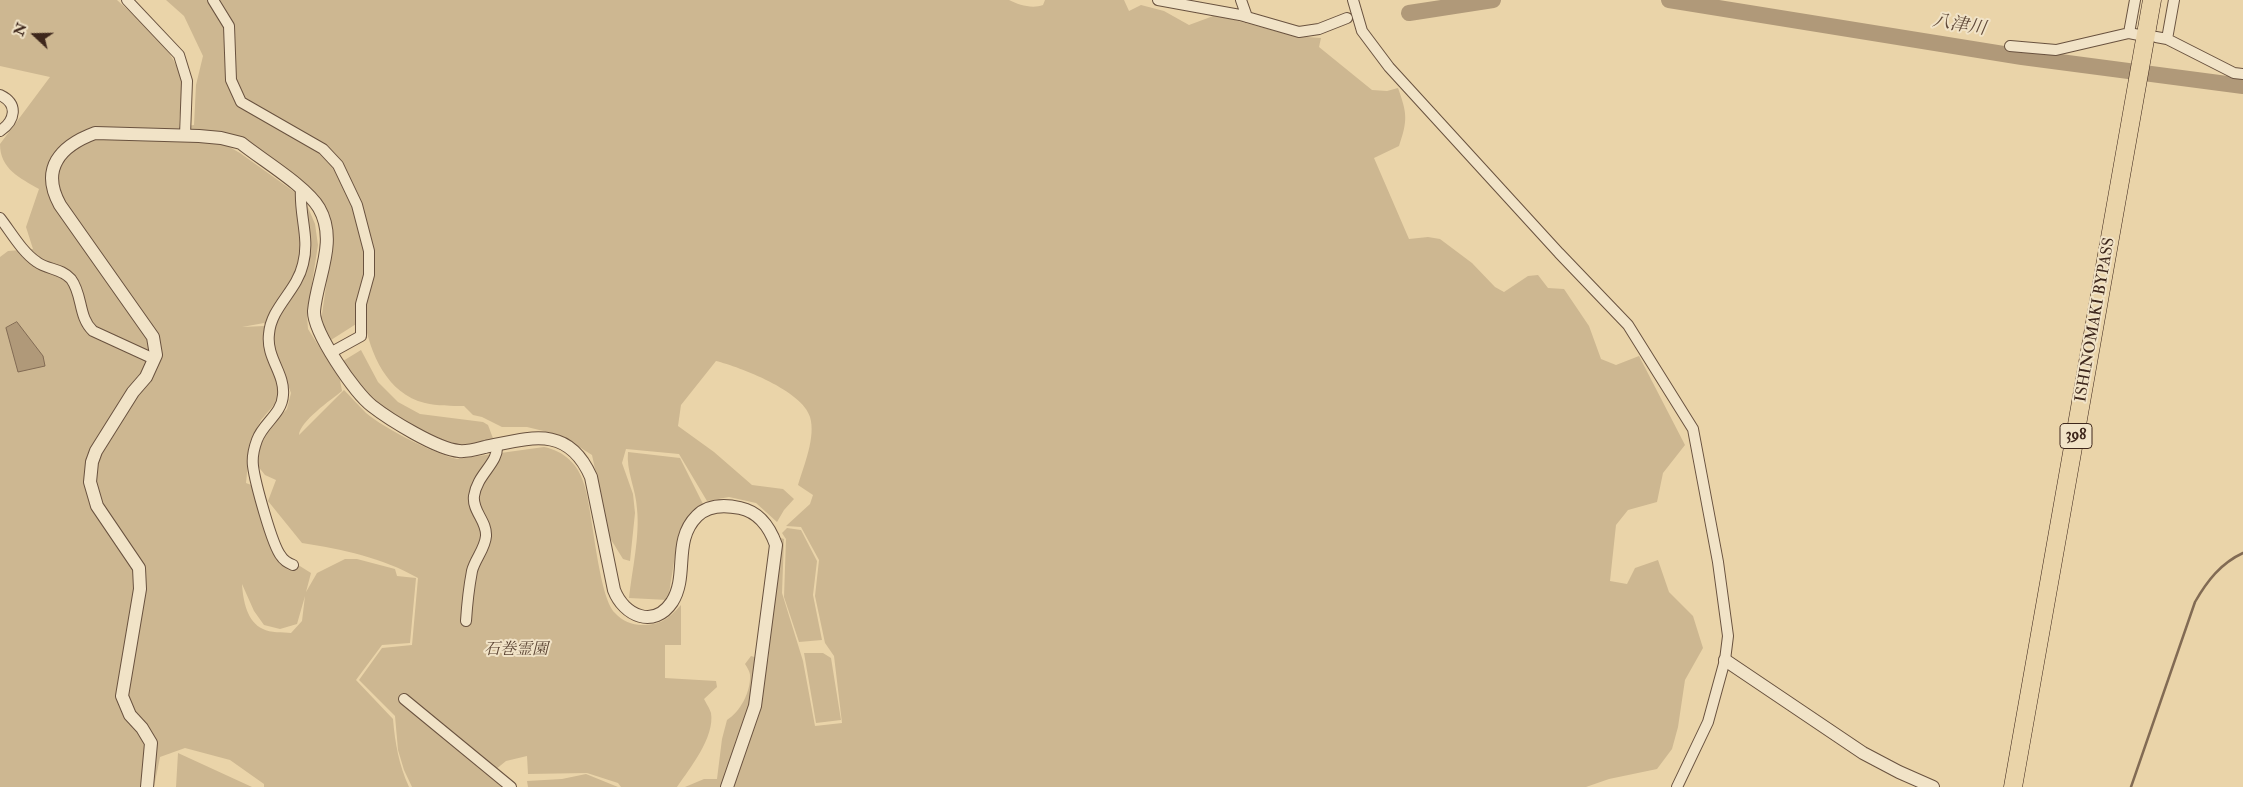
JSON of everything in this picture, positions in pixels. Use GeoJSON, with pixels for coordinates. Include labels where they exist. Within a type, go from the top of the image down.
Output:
{"type":"FeatureCollection","features":[{"type":"Feature","properties":{"kind":"highway","name":"ISHINOMAKI BYPASS"},"geometry":{"type":"LineString","coordinates":[[2014,787],[2152,0]]}},
{"type":"Feature","properties":{"kind":"street"},"geometry":{"type":"LineString","coordinates":[[127,0],[179,54],[187,81],[185,135]]}},
{"type":"Feature","properties":{"kind":"street"},"geometry":{"type":"LineString","coordinates":[[213,0],[229,26],[231,80],[241,102],[323,149],[334,158],[357,205],[370,265],[361,304],[361,336],[332,352]]}},
{"type":"Feature","properties":{"kind":"street"},"geometry":{"type":"LineString","coordinates":[[1241,0],[1247,17]]}},
{"type":"Feature","properties":{"kind":"street"},"geometry":{"type":"LineString","coordinates":[[1353,0],[1362,31],[1383,59],[1553,246],[1628,324],[1693,429],[1718,562],[1728,636],[1725,660],[1708,722],[1677,787]]}},
{"type":"Feature","properties":{"kind":"street"},"geometry":{"type":"LineString","coordinates":[[2010,46],[2056,50],[2134,34],[2135,0]]}},
{"type":"Feature","properties":{"kind":"street"},"geometry":{"type":"LineString","coordinates":[[2167,39],[2174,0]]}},
{"type":"Feature","properties":{"kind":"street"},"geometry":{"type":"LineString","coordinates":[[1164,1],[1247,17],[1299,32],[1319,29],[1347,18]]}},
{"type":"Feature","properties":{"kind":"street"},"geometry":{"type":"LineString","coordinates":[[2156,38],[2167,39],[2234,73],[2243,74]]}},
{"type":"Feature","properties":{"kind":"street"},"geometry":{"type":"LineString","coordinates":[[0,95],[11,104],[14,112],[12,121],[0,131]]}},
{"type":"Feature","properties":{"kind":"street"},"geometry":{"type":"LineString","coordinates":[[146,787],[151,743],[142,728],[130,715],[122,696],[140,589],[139,568],[97,506],[90,482],[92,462],[96,451],[133,392],[146,377],[156,355],[153,337],[60,205],[51,185],[52,172],[64,150],[94,133],[185,135],[221,138],[241,143],[301,189],[320,209],[326,228],[327,243],[314,312],[318,330],[359,394],[392,420],[449,450],[461,452],[532,437],[547,438],[565,443],[584,460],[591,477],[614,590],[618,602],[626,610],[638,616],[652,616],[663,612],[672,601],[678,589],[684,536],[688,525],[700,513],[710,508],[725,505],[744,509],[757,516],[767,526],[776,545],[756,706],[727,787]]}},
{"type":"Feature","properties":{"kind":"street"},"geometry":{"type":"LineString","coordinates":[[293,565],[284,561],[275,545],[255,472],[253,456],[261,430],[281,406],[283,396],[283,384],[270,355],[269,333],[275,314],[294,287],[303,264],[307,243],[301,189]]}},
{"type":"Feature","properties":{"kind":"street"},"geometry":{"type":"LineString","coordinates":[[0,218],[37,262],[62,272],[70,279],[79,293],[83,316],[93,331],[154,359]]}},
{"type":"Feature","properties":{"kind":"street"},"geometry":{"type":"LineString","coordinates":[[466,621],[472,571],[484,548],[486,536],[486,529],[474,506],[474,498],[480,478],[496,458],[497,445]]}},
{"type":"Feature","properties":{"kind":"street"},"geometry":{"type":"LineString","coordinates":[[1725,660],[1863,753],[1933,787]]}},
{"type":"Feature","properties":{"kind":"street"},"geometry":{"type":"LineString","coordinates":[[404,699],[511,787]]}},
{"type":"Feature","properties":{"kind":"green space","name":"石巻霊園"},"geometry":{"type":"Polygon","coordinates":[[[0,0],[117,0],[157,38],[174,60],[182,84],[179,127],[194,125],[196,85],[203,56],[184,16],[166,0],[1009,0],[1021,5],[1034,7],[1043,5],[1045,0],[1124,0],[1129,11],[1141,5],[1164,11],[1189,25],[1216,15],[1294,36],[1321,38],[1319,47],[1372,90],[1387,91],[1398,88],[1405,117],[1399,146],[1374,158],[1409,239],[1428,237],[1440,239],[1472,263],[1495,287],[1504,292],[1528,276],[1538,275],[1548,288],[1564,289],[1589,326],[1601,359],[1616,365],[1639,356],[1685,445],[1663,473],[1657,502],[1628,510],[1616,525],[1610,581],[1627,584],[1635,568],[1658,560],[1669,592],[1693,616],[1703,648],[1685,680],[1678,727],[1672,749],[1657,769],[1609,779],[1586,787],[685,787],[704,779],[717,779],[722,739],[727,720],[740,707],[749,688],[750,674],[745,664],[751,656],[768,661],[779,541],[781,538],[784,539],[782,593],[803,661],[815,726],[842,723],[834,656],[825,643],[815,596],[819,560],[801,527],[786,526],[810,504],[813,495],[798,485],[812,433],[810,417],[805,407],[784,389],[754,374],[716,361],[681,405],[678,426],[714,452],[752,485],[783,489],[794,499],[784,510],[777,522],[756,503],[729,497],[707,501],[679,454],[626,449],[622,463],[633,494],[635,513],[630,561],[623,559],[610,538],[592,455],[560,435],[527,427],[502,427],[482,417],[473,415],[464,406],[425,403],[400,391],[382,370],[376,358],[364,319],[331,340],[321,321],[333,238],[327,210],[239,138],[226,145],[296,193],[307,205],[315,224],[318,245],[307,315],[308,329],[340,380],[342,391],[310,417],[299,435],[344,390],[366,413],[385,426],[423,446],[457,459],[544,447],[564,455],[578,470],[584,484],[604,589],[609,604],[615,613],[631,623],[649,625],[664,620],[681,605],[681,645],[665,645],[665,678],[716,681],[717,687],[704,699],[711,713],[709,732],[695,762],[677,787],[621,787],[618,783],[587,773],[528,774],[527,756],[506,761],[495,770],[516,787],[412,787],[398,750],[395,716],[359,680],[382,648],[412,645],[418,578],[391,565],[362,555],[302,543],[268,501],[276,480],[265,475],[257,465],[256,453],[263,434],[287,409],[291,393],[275,351],[273,335],[264,323],[242,327],[264,326],[265,346],[280,387],[279,399],[261,420],[250,442],[246,483],[254,486],[275,555],[295,563],[311,573],[306,592],[317,573],[345,559],[357,559],[395,569],[397,576],[416,578],[410,643],[382,645],[356,680],[393,719],[398,754],[409,787],[264,787],[264,784],[230,760],[185,748],[160,757],[154,787],[0,787],[0,257],[8,251],[33,249],[26,227],[39,189],[12,172],[3,160],[0,144],[50,77],[0,66],[0,0]],[[242,584],[247,610],[258,626],[269,631],[291,633],[302,621],[305,596],[297,624],[280,629],[264,625],[254,611],[242,584]]]}},
{"type":"Feature","properties":{"kind":"green space"},"geometry":{"type":"Polygon","coordinates":[[[361,350],[378,382],[398,402],[420,414],[483,422],[488,425],[494,441],[453,446],[390,414],[368,396],[356,382],[343,361],[361,350]]]}},
{"type":"Feature","properties":{"kind":"green space"},"geometry":{"type":"Polygon","coordinates":[[[628,452],[680,458],[703,504],[684,523],[678,536],[668,600],[629,598],[637,542],[638,519],[628,466],[628,452]]]}},
{"type":"Feature","properties":{"kind":"green space"},"geometry":{"type":"Polygon","coordinates":[[[787,528],[801,530],[817,561],[813,595],[822,640],[799,642],[784,597],[786,539],[782,533],[787,528]]]}},
{"type":"Feature","properties":{"kind":"green space"},"geometry":{"type":"Polygon","coordinates":[[[804,653],[823,653],[831,658],[841,720],[816,723],[804,653]]]}},
{"type":"Feature","properties":{"kind":"green space"},"geometry":{"type":"Polygon","coordinates":[[[178,753],[252,787],[176,787],[178,753]]]}},
{"type":"Feature","properties":{"kind":"green space"},"geometry":{"type":"Polygon","coordinates":[[[586,774],[618,787],[528,787],[527,781],[562,779],[586,774]]]}},
{"type":"Feature","properties":{"kind":"shaded area"},"geometry":{"type":"Polygon","coordinates":[[[17,322],[43,356],[45,366],[18,372],[6,328],[17,322]]]}},
{"type":"Feature","properties":{"kind":"waterway","name":"八津川"},"geometry":{"type":"LineString","coordinates":[[1409,13],[1493,0]]}},
{"type":"Feature","properties":{"kind":"waterway","name":"八津川"},"geometry":{"type":"LineString","coordinates":[[1669,0],[2022,57],[2243,86]]}},
{"type":"Feature","properties":{"kind":"waterway"},"geometry":{"type":"LineString","coordinates":[[2131,787],[2195,602],[2215,573],[2243,553]]}}]}
